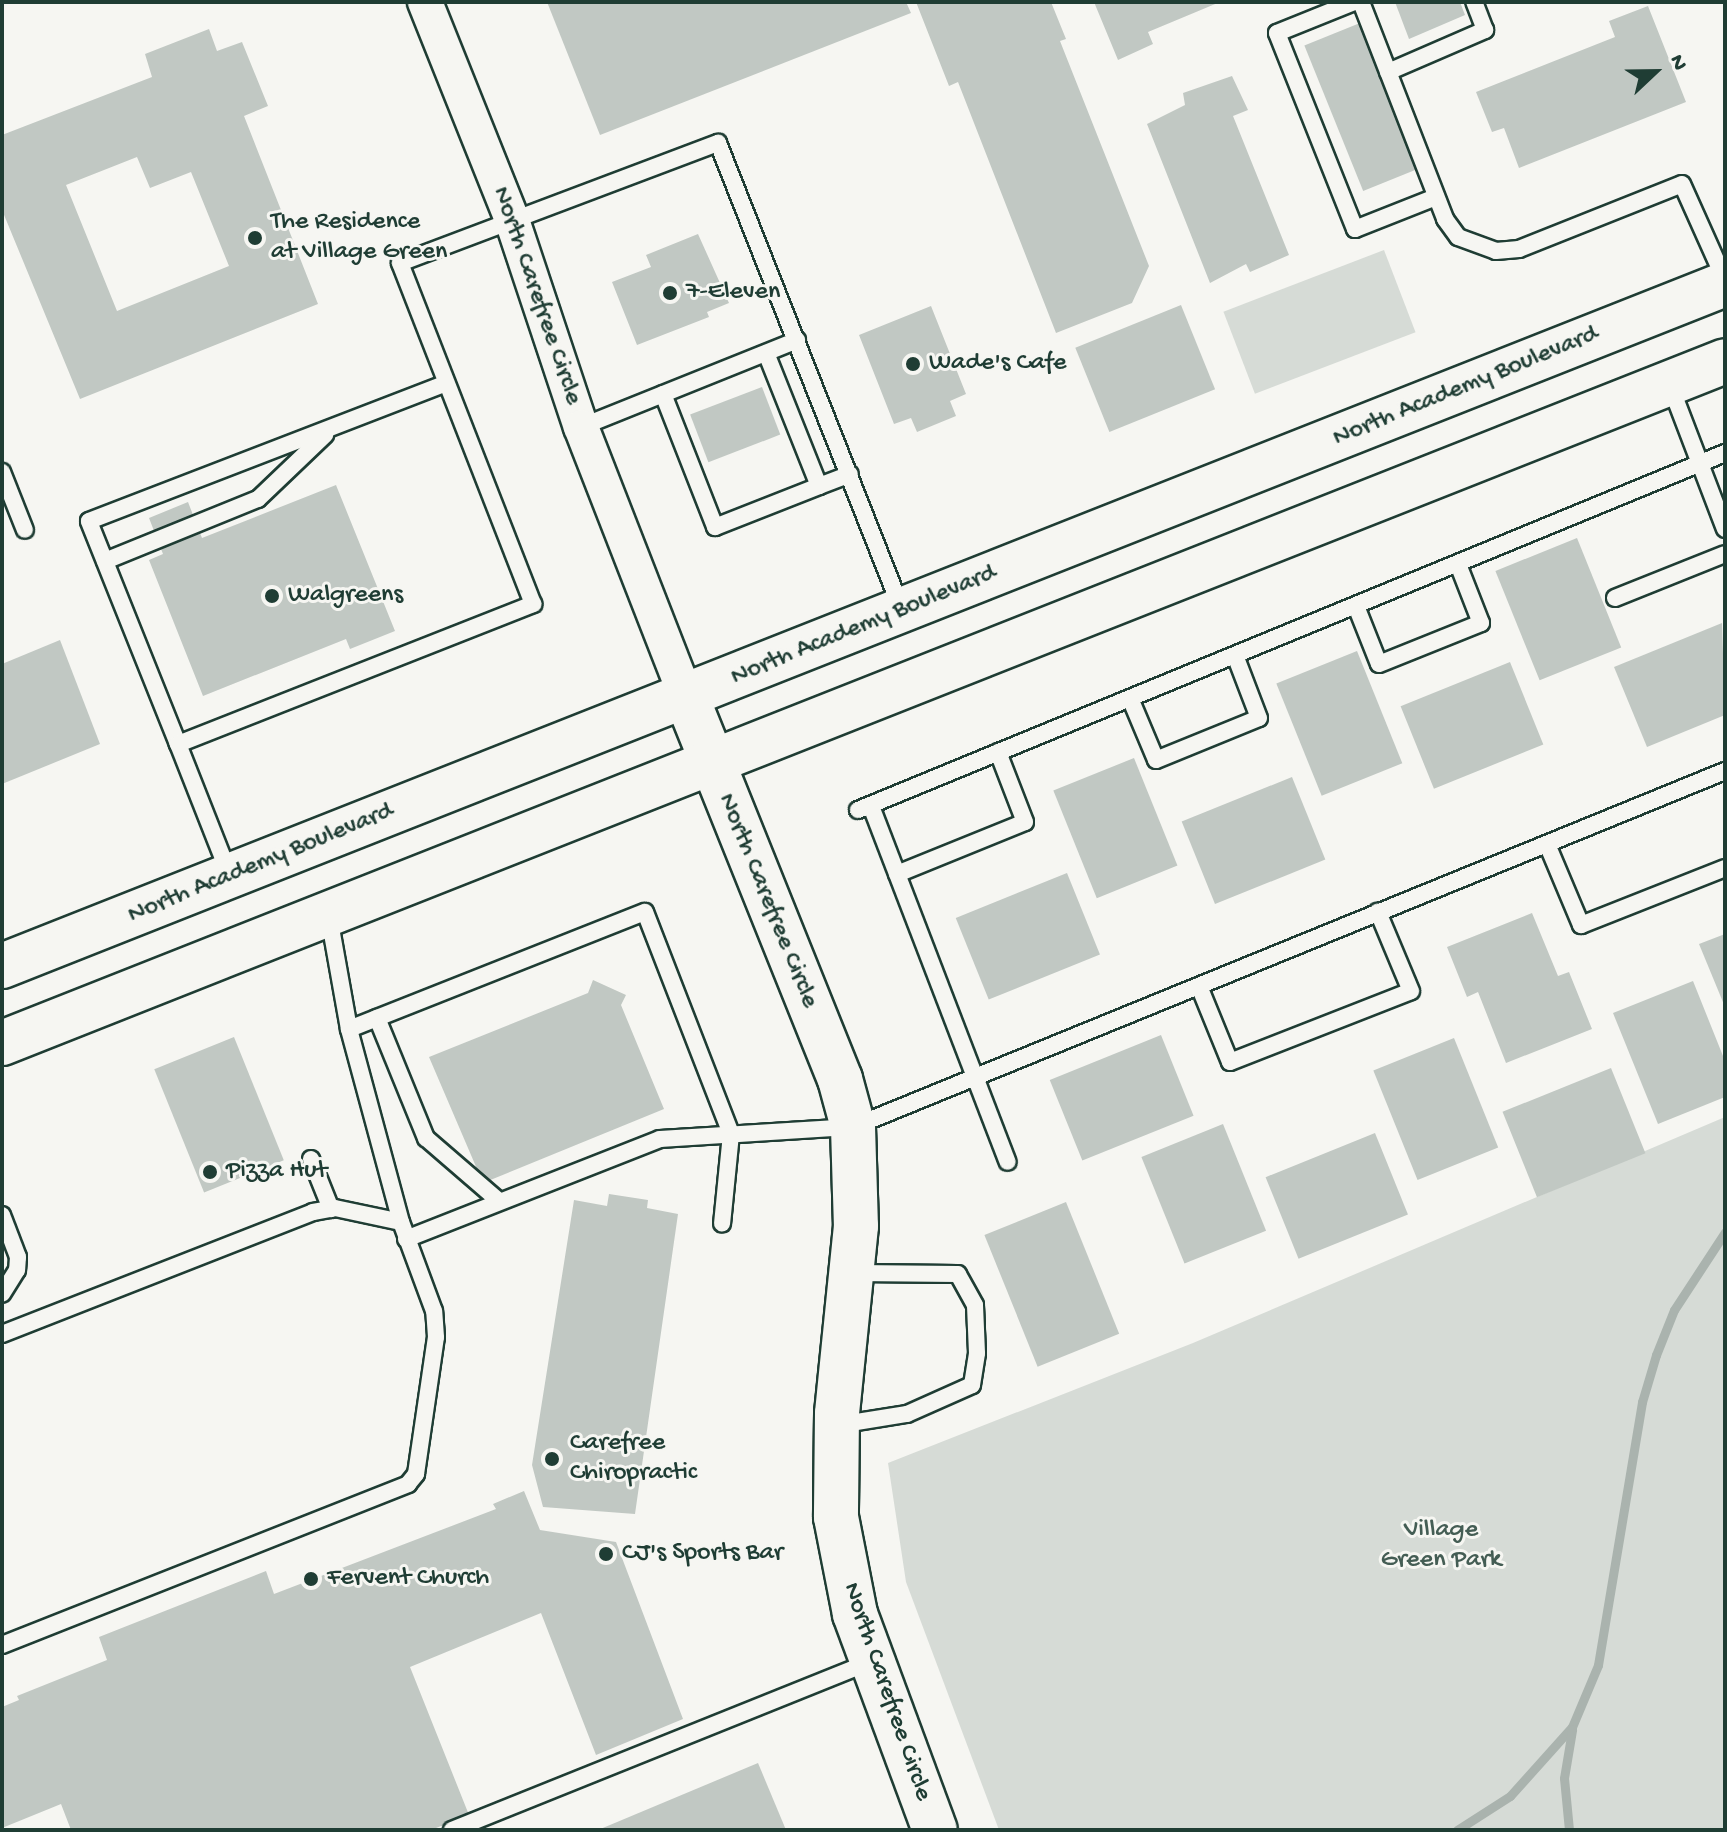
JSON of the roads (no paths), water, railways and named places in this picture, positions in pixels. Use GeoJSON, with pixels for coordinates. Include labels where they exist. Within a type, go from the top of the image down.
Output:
{"type":"FeatureCollection","features":[{"type":"Feature","properties":{"kind":"main road","name":"North Academy Boulevard"},"geometry":{"type":"LineString","coordinates":[[2,966],[1725,282]]}},
{"type":"Feature","properties":{"kind":"main road"},"geometry":{"type":"LineString","coordinates":[[2,1043],[712,766],[1725,361]]}},
{"type":"Feature","properties":{"kind":"main road","name":"North Carefree Circle"},"geometry":{"type":"LineString","coordinates":[[686,696],[840,1079],[853,1127],[857,1189],[836,1425],[836,1517],[855,1614],[935,1830]]}},
{"type":"Feature","properties":{"kind":"street","name":"North Carefree Circle"},"geometry":{"type":"LineString","coordinates":[[425,2],[512,220],[581,427],[686,696]]}},
{"type":"Feature","properties":{"kind":"lane"},"geometry":{"type":"LineString","coordinates":[[1354,2],[1277,33],[1355,229],[1436,197]]}},
{"type":"Feature","properties":{"kind":"lane"},"geometry":{"type":"LineString","coordinates":[[1361,2],[1436,197],[1458,237],[1496,251],[1519,249],[1682,184],[1725,282]]}},
{"type":"Feature","properties":{"kind":"lane"},"geometry":{"type":"LineString","coordinates":[[1388,72],[1485,30],[1474,2]]}},
{"type":"Feature","properties":{"kind":"lane"},"geometry":{"type":"LineString","coordinates":[[178,744],[533,604],[400,263],[718,143],[902,610]]}},
{"type":"Feature","properties":{"kind":"lane"},"geometry":{"type":"LineString","coordinates":[[581,427],[797,340]]}},
{"type":"Feature","properties":{"kind":"lane"},"geometry":{"type":"LineString","coordinates":[[766,353],[819,486]]}},
{"type":"Feature","properties":{"kind":"lane"},"geometry":{"type":"LineString","coordinates":[[230,877],[89,521],[446,383]]}},
{"type":"Feature","properties":{"kind":"lane"},"geometry":{"type":"LineString","coordinates":[[1669,384],[1725,529]]}},
{"type":"Feature","properties":{"kind":"lane"},"geometry":{"type":"LineString","coordinates":[[663,394],[715,527],[850,474]]}},
{"type":"Feature","properties":{"kind":"lane"},"geometry":{"type":"LineString","coordinates":[[105,561],[258,499],[332,429]]}},
{"type":"Feature","properties":{"kind":"lane"},"geometry":{"type":"LineString","coordinates":[[1008,1162],[897,874],[864,808],[1725,453]]}},
{"type":"Feature","properties":{"kind":"lane"},"geometry":{"type":"LineString","coordinates":[[2,472],[25,530]]}},
{"type":"Feature","properties":{"kind":"lane"},"geometry":{"type":"LineString","coordinates":[[1615,598],[1725,554]]}},
{"type":"Feature","properties":{"kind":"lane"},"geometry":{"type":"LineString","coordinates":[[1356,606],[1379,664],[1481,623],[1458,564]]}},
{"type":"Feature","properties":{"kind":"lane"},"geometry":{"type":"LineString","coordinates":[[1130,698],[1156,760],[1259,718],[1235,655]]}},
{"type":"Feature","properties":{"kind":"lane"},"geometry":{"type":"LineString","coordinates":[[897,874],[1025,822],[998,752]]}},
{"type":"Feature","properties":{"kind":"lane"},"geometry":{"type":"LineString","coordinates":[[406,1239],[638,1145],[731,1134],[853,1127],[1725,771]]}},
{"type":"Feature","properties":{"kind":"lane"},"geometry":{"type":"LineString","coordinates":[[1547,844],[1581,925],[1725,868]]}},
{"type":"Feature","properties":{"kind":"lane"},"geometry":{"type":"LineString","coordinates":[[349,1029],[645,912],[731,1134],[722,1224]]}},
{"type":"Feature","properties":{"kind":"lane"},"geometry":{"type":"LineString","coordinates":[[1199,986],[1230,1062],[1411,991],[1378,912]]}},
{"type":"Feature","properties":{"kind":"lane"},"geometry":{"type":"LineString","coordinates":[[2,1645],[408,1484],[416,1474],[436,1337],[434,1311],[406,1239],[349,1029],[329,915]]}},
{"type":"Feature","properties":{"kind":"lane"},"geometry":{"type":"LineString","coordinates":[[377,1018],[426,1138],[499,1201]]}},
{"type":"Feature","properties":{"kind":"lane"},"geometry":{"type":"LineString","coordinates":[[311,1159],[331,1209]]}},
{"type":"Feature","properties":{"kind":"lane"},"geometry":{"type":"LineString","coordinates":[[2,1334],[331,1209],[401,1222]]}},
{"type":"Feature","properties":{"kind":"lane"},"geometry":{"type":"LineString","coordinates":[[2,1215],[18,1257],[2,1294]]}},
{"type":"Feature","properties":{"kind":"lane"},"geometry":{"type":"LineString","coordinates":[[836,1425],[907,1414],[972,1385],[977,1353],[975,1305],[958,1274],[851,1273]]}},
{"type":"Feature","properties":{"kind":"lane"},"geometry":{"type":"LineString","coordinates":[[452,1830],[871,1662]]}},
{"type":"Feature","properties":{"kind":"waterway"},"geometry":{"type":"LineString","coordinates":[[1457,1830],[1510,1796],[1572,1727],[1598,1665],[1642,1402],[1656,1355],[1674,1310],[1725,1232]]}},
{"type":"Feature","properties":{"kind":"waterway"},"geometry":{"type":"LineString","coordinates":[[1569,1830],[1564,1778],[1572,1730]]}},
{"type":"Feature","properties":{"kind":"place","name":"The Residence at Village Green"},"geometry":{"type":"Point","coordinates":[255,238]}},
{"type":"Feature","properties":{"kind":"place","name":"7-Eleven"},"geometry":{"type":"Point","coordinates":[670,293]}},
{"type":"Feature","properties":{"kind":"place","name":"Wade's Cafe"},"geometry":{"type":"Point","coordinates":[913,364]}},
{"type":"Feature","properties":{"kind":"place","name":"Walgreens"},"geometry":{"type":"Point","coordinates":[272,596]}},
{"type":"Feature","properties":{"kind":"place","name":"Pizza Hut"},"geometry":{"type":"Point","coordinates":[210,1172]}},
{"type":"Feature","properties":{"kind":"place","name":"Carefree Chiropractic"},"geometry":{"type":"Point","coordinates":[552,1459]}},
{"type":"Feature","properties":{"kind":"place","name":"CJ's Sports Bar"},"geometry":{"type":"Point","coordinates":[606,1554]}},
{"type":"Feature","properties":{"kind":"place","name":"Fervent Church"},"geometry":{"type":"Point","coordinates":[311,1579]}},
{"type":"Feature","properties":{"kind":"park label","name":"Village Green Park"},"geometry":{"type":"Point","coordinates":[1441,1546]}}]}
